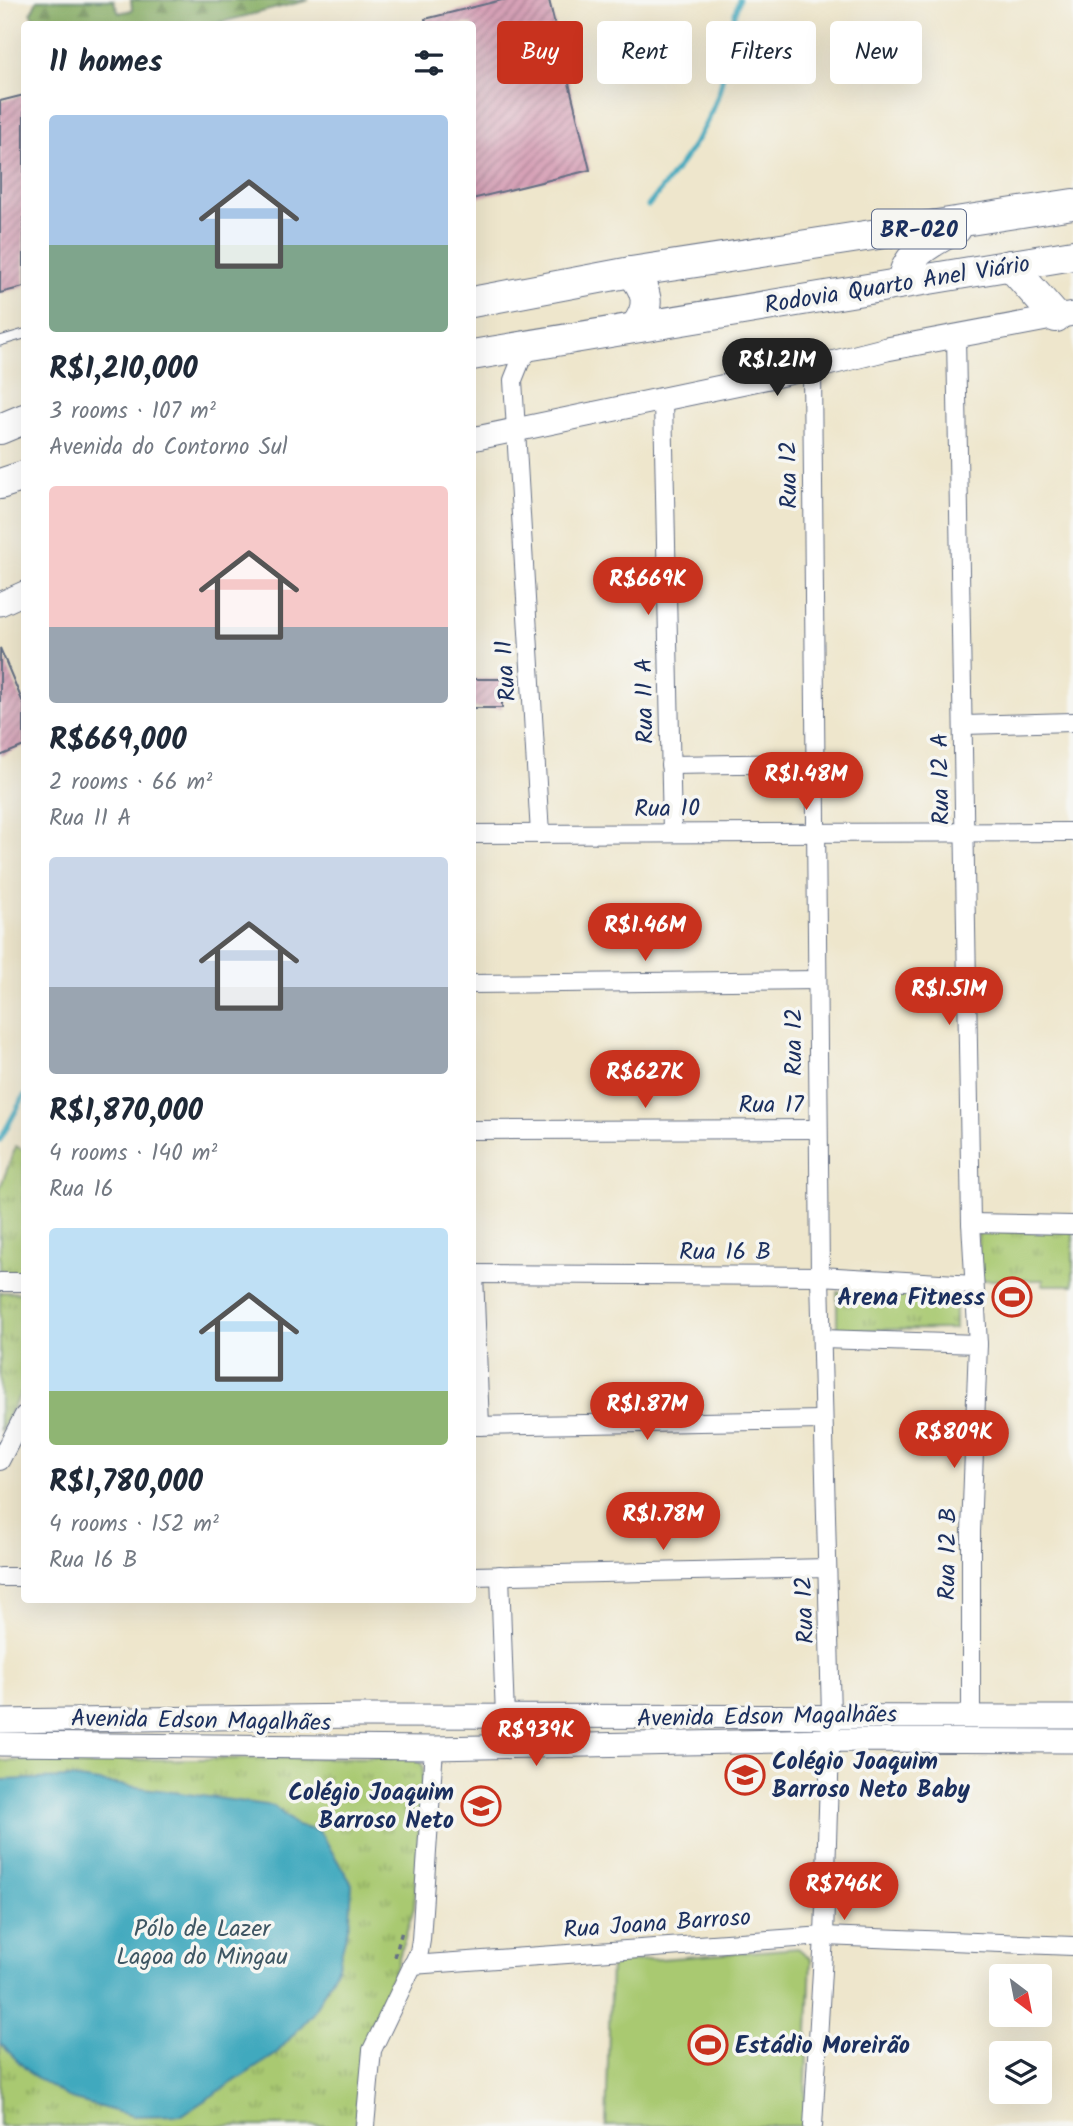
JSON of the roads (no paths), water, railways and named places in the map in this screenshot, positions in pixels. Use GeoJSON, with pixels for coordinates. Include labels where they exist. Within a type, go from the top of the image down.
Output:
{"type":"FeatureCollection","features":[{"type":"Feature","properties":{"kind":"highway","name":"Rodovia Quarto Anel Viário"},"geometry":{"type":"LineString","coordinates":[[476,301],[631,272],[1073,204]]}},
{"type":"Feature","properties":{"kind":"highway"},"geometry":{"type":"LineString","coordinates":[[902,283],[903,274],[918,252],[972,221]]}},
{"type":"Feature","properties":{"kind":"highway","name":"Rodovia Quarto Anel Viário"},"geometry":{"type":"LineString","coordinates":[[476,354],[1073,255]]}},
{"type":"Feature","properties":{"kind":"highway"},"geometry":{"type":"LineString","coordinates":[[1010,265],[1064,316]]}},
{"type":"Feature","properties":{"kind":"highway"},"geometry":{"type":"LineString","coordinates":[[631,272],[641,283],[646,297],[645,313],[636,326]]}},
{"type":"Feature","properties":{"kind":"highway"},"geometry":{"type":"LineString","coordinates":[[0,429],[21,420]]}},
{"type":"Feature","properties":{"kind":"highway"},"geometry":{"type":"LineString","coordinates":[[0,484],[21,477]]}},
{"type":"Feature","properties":{"kind":"street"},"geometry":{"type":"LineString","coordinates":[[476,438],[957,335],[1064,316]]}},
{"type":"Feature","properties":{"kind":"street","name":"Rua 12 A"},"geometry":{"type":"LineString","coordinates":[[957,335],[971,1223]]}},
{"type":"Feature","properties":{"kind":"street","name":"Rua 11"},"geometry":{"type":"LineString","coordinates":[[535,344],[522,360],[513,380],[540,834]]}},
{"type":"Feature","properties":{"kind":"street","name":"Rua 12"},"geometry":{"type":"LineString","coordinates":[[812,368],[822,1420],[831,1716],[824,1936],[813,2126]]}},
{"type":"Feature","properties":{"kind":"street","name":"Rua 11 A"},"geometry":{"type":"LineString","coordinates":[[663,399],[672,833]]}},
{"type":"Feature","properties":{"kind":"street"},"geometry":{"type":"LineString","coordinates":[[0,604],[21,594]]}},
{"type":"Feature","properties":{"kind":"street"},"geometry":{"type":"LineString","coordinates":[[964,725],[1073,722]]}},
{"type":"Feature","properties":{"kind":"street"},"geometry":{"type":"LineString","coordinates":[[670,765],[817,763]]}},
{"type":"Feature","properties":{"kind":"street","name":"Rua 10"},"geometry":{"type":"LineString","coordinates":[[476,834],[1073,832]]}},
{"type":"Feature","properties":{"kind":"street"},"geometry":{"type":"LineString","coordinates":[[476,984],[817,980]]}},
{"type":"Feature","properties":{"kind":"street","name":"Rua 17"},"geometry":{"type":"LineString","coordinates":[[476,1130],[818,1129]]}},
{"type":"Feature","properties":{"kind":"street"},"geometry":{"type":"LineString","coordinates":[[971,1223],[1073,1225]]}},
{"type":"Feature","properties":{"kind":"street","name":"Rua 12 B"},"geometry":{"type":"LineString","coordinates":[[963,1717],[978,1345],[971,1223]]}},
{"type":"Feature","properties":{"kind":"street","name":"Rua 16 B"},"geometry":{"type":"LineString","coordinates":[[476,1274],[820,1276],[974,1285]]}},
{"type":"Feature","properties":{"kind":"street"},"geometry":{"type":"LineString","coordinates":[[0,1282],[21,1282]]}},
{"type":"Feature","properties":{"kind":"street"},"geometry":{"type":"LineString","coordinates":[[822,1339],[978,1345]]}},
{"type":"Feature","properties":{"kind":"street"},"geometry":{"type":"LineString","coordinates":[[476,1426],[822,1420]]}},
{"type":"Feature","properties":{"kind":"street"},"geometry":{"type":"LineString","coordinates":[[0,1461],[21,1424]]}},
{"type":"Feature","properties":{"kind":"street"},"geometry":{"type":"LineString","coordinates":[[476,1576],[827,1568]]}},
{"type":"Feature","properties":{"kind":"street"},"geometry":{"type":"LineString","coordinates":[[500,1576],[505,1718]]}},
{"type":"Feature","properties":{"kind":"street"},"geometry":{"type":"LineString","coordinates":[[0,1577],[21,1577]]}},
{"type":"Feature","properties":{"kind":"street"},"geometry":{"type":"LineString","coordinates":[[355,1748],[360,1716]]}},
{"type":"Feature","properties":{"kind":"street","name":"Avenida Edson Magalhães"},"geometry":{"type":"LineString","coordinates":[[0,1721],[360,1716],[1073,1717]]}},
{"type":"Feature","properties":{"kind":"street"},"geometry":{"type":"LineString","coordinates":[[953,1742],[963,1717]]}},
{"type":"Feature","properties":{"kind":"street","name":"Avenida Edson Magalhães"},"geometry":{"type":"LineString","coordinates":[[0,1744],[434,1748],[831,1740],[1073,1741]]}},
{"type":"Feature","properties":{"kind":"street"},"geometry":{"type":"LineString","coordinates":[[365,2126],[372,2050],[421,1940],[434,1748]]}},
{"type":"Feature","properties":{"kind":"street","name":"Rua Joana Barroso"},"geometry":{"type":"LineString","coordinates":[[412,1965],[824,1936],[1073,1946]]}},
{"type":"Feature","properties":{"kind":"lane"},"geometry":{"type":"LineString","coordinates":[[0,341],[21,335]]}},
{"type":"Feature","properties":{"kind":"water","name":"Pólo de Lazer Lagoa do Mingau"},"geometry":{"type":"Polygon","coordinates":[[[71,1778],[274,1806],[297,1826],[319,1831],[352,1884],[350,1919],[338,1966],[313,2013],[275,2055],[182,2115],[133,2116],[71,2099],[31,2074],[0,2043],[0,1780],[71,1778]]]}},
{"type":"Feature","properties":{"kind":"waterway"},"geometry":{"type":"LineString","coordinates":[[648,206],[686,156],[710,116],[720,89],[739,0]]}},
{"type":"Feature","properties":{"kind":"waterway"},"geometry":{"type":"LineString","coordinates":[[0,1140],[21,1102]]}},
{"type":"Feature","properties":{"kind":"place","name":"Arena Fitness"},"geometry":{"type":"Point","coordinates":[1012,1297]}},
{"type":"Feature","properties":{"kind":"place","name":"Colégio Joaquim Barroso Neto Baby"},"geometry":{"type":"Point","coordinates":[745,1775]}},
{"type":"Feature","properties":{"kind":"place","name":"Colégio Joaquim Barroso Neto"},"geometry":{"type":"Point","coordinates":[481,1806]}},
{"type":"Feature","properties":{"kind":"place","name":"Estádio Moreirão"},"geometry":{"type":"Point","coordinates":[708,2045]}}]}
